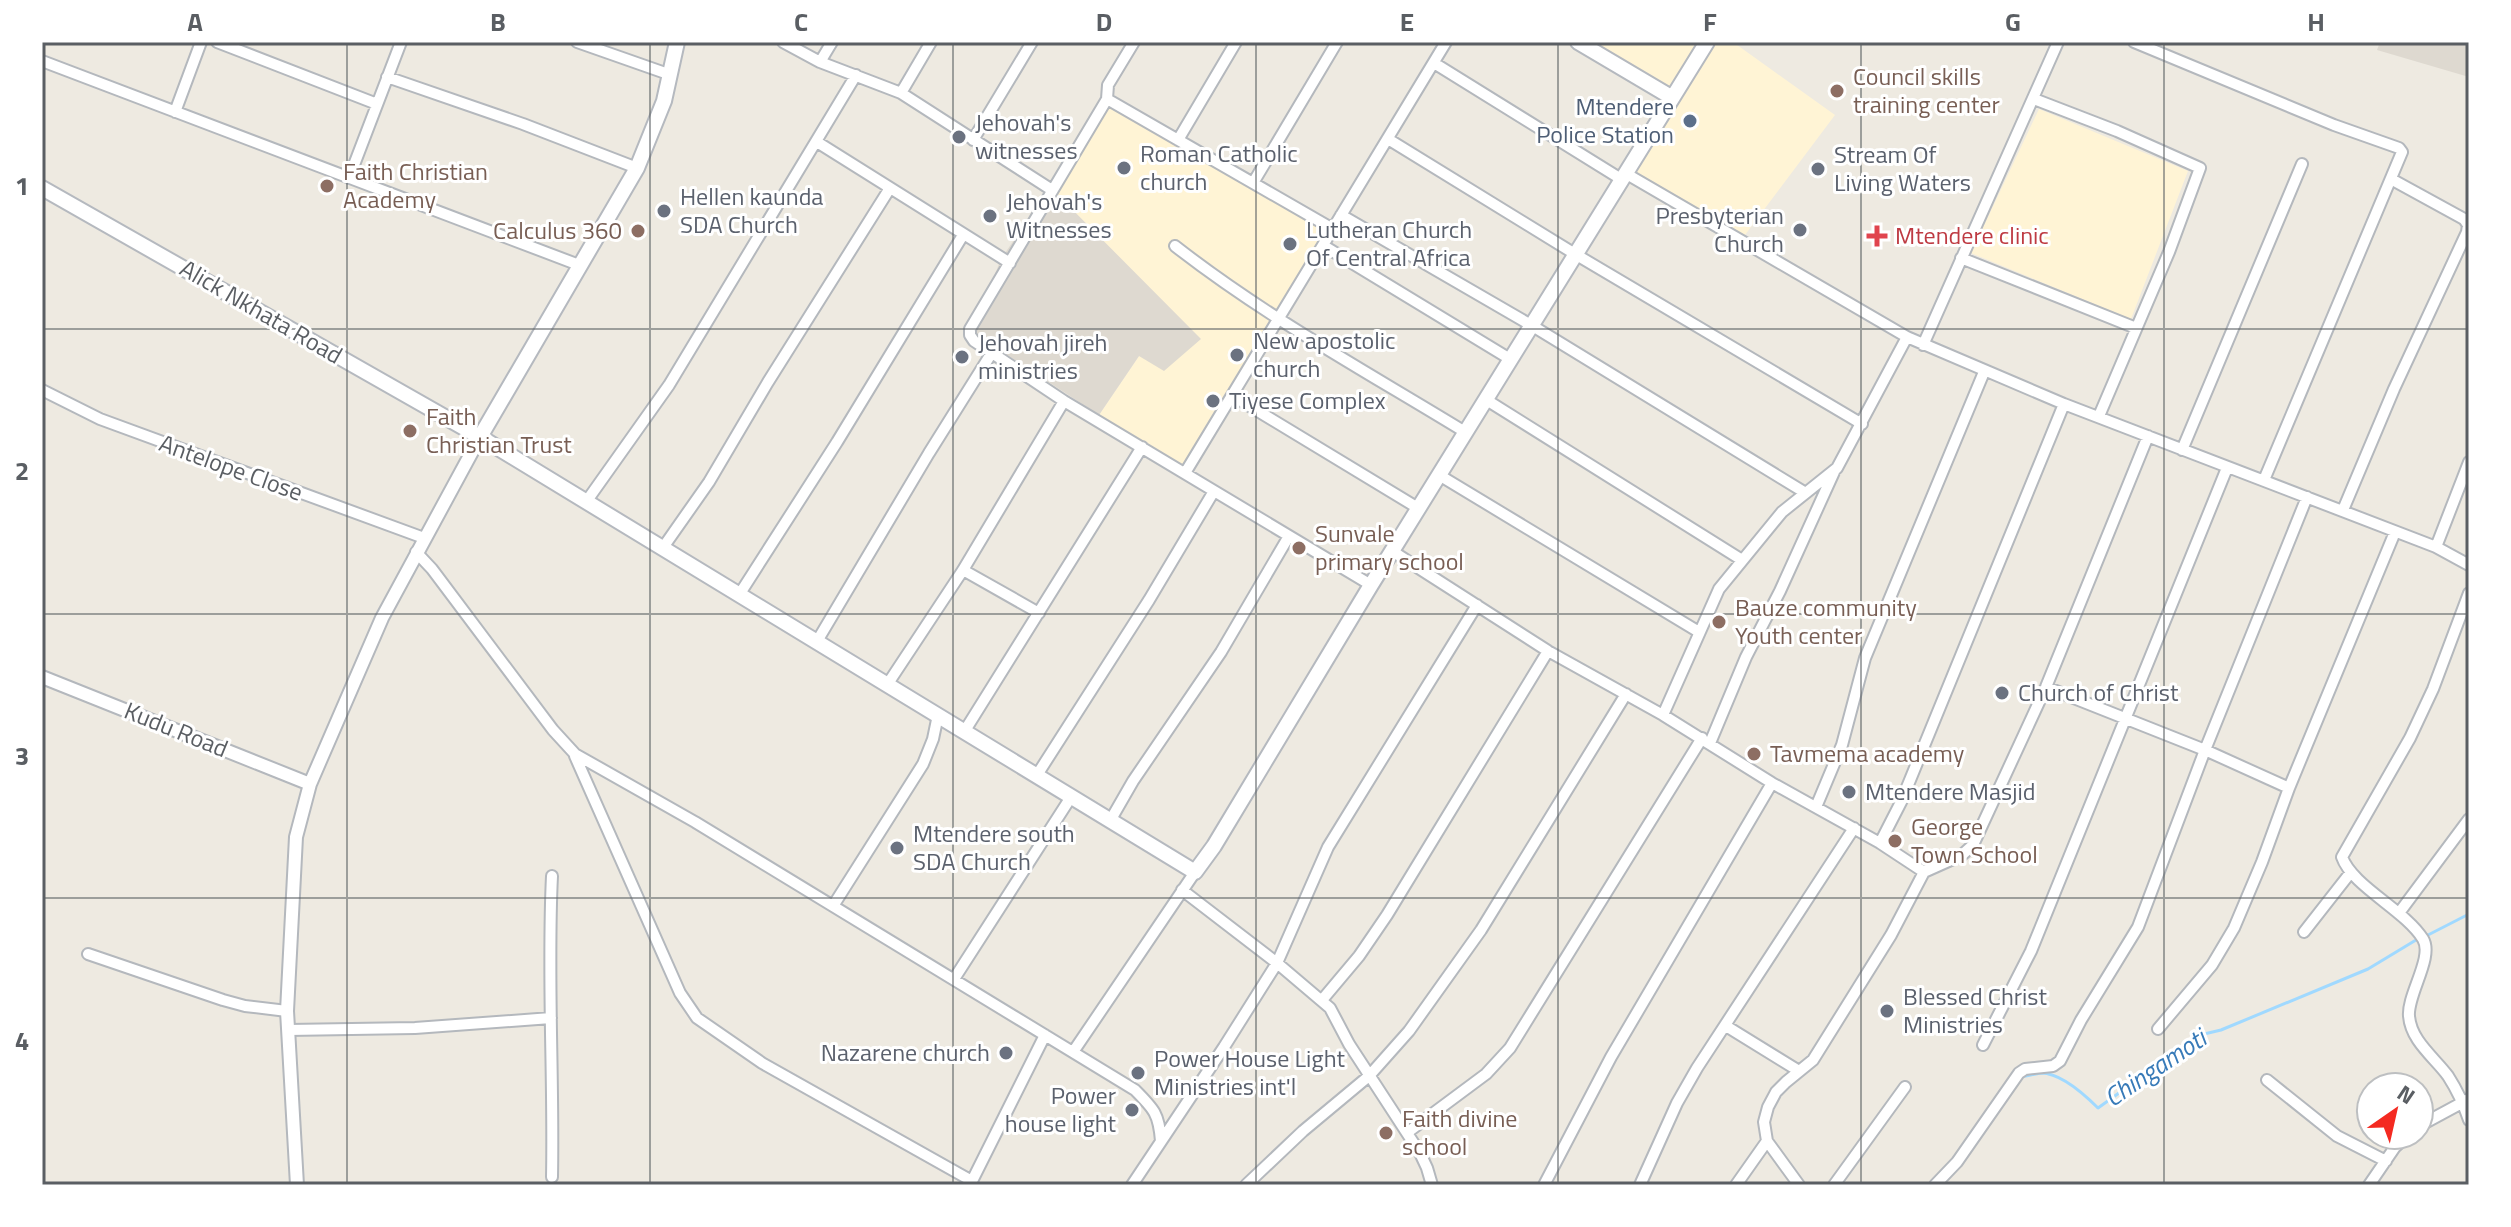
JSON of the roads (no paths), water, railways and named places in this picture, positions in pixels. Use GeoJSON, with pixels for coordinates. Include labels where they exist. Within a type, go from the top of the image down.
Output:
{"type":"FeatureCollection","features":[{"type":"Feature","properties":{"kind":"main road"},"geometry":{"type":"LineString","coordinates":[[480,437],[637,168],[656,125],[677,42]]}},
{"type":"Feature","properties":{"kind":"main road"},"geometry":{"type":"LineString","coordinates":[[1578,42],[1671,97]]}},
{"type":"Feature","properties":{"kind":"main road"},"geometry":{"type":"LineString","coordinates":[[1195,872],[1214,846],[1418,508],[1707,42]]}},
{"type":"Feature","properties":{"kind":"main road","name":"Alick Nkhata Road"},"geometry":{"type":"LineString","coordinates":[[42,188],[480,437],[1195,872]]}},
{"type":"Feature","properties":{"kind":"street"},"geometry":{"type":"LineString","coordinates":[[175,112],[201,42]]}},
{"type":"Feature","properties":{"kind":"street"},"geometry":{"type":"LineString","coordinates":[[217,42],[377,104]]}},
{"type":"Feature","properties":{"kind":"street"},"geometry":{"type":"LineString","coordinates":[[349,178],[401,42]]}},
{"type":"Feature","properties":{"kind":"street"},"geometry":{"type":"LineString","coordinates":[[577,42],[671,75]]}},
{"type":"Feature","properties":{"kind":"street"},"geometry":{"type":"LineString","coordinates":[[783,42],[820,62],[901,93],[1052,190]]}},
{"type":"Feature","properties":{"kind":"street"},"geometry":{"type":"LineString","coordinates":[[820,62],[832,42]]}},
{"type":"Feature","properties":{"kind":"street"},"geometry":{"type":"LineString","coordinates":[[901,93],[931,42]]}},
{"type":"Feature","properties":{"kind":"street"},"geometry":{"type":"LineString","coordinates":[[973,140],[1032,42]]}},
{"type":"Feature","properties":{"kind":"street"},"geometry":{"type":"LineString","coordinates":[[1134,42],[1108,85],[1107,99],[970,329],[970,335],[991,354],[1064,401],[1371,585]]}},
{"type":"Feature","properties":{"kind":"street"},"geometry":{"type":"LineString","coordinates":[[1178,140],[1236,42]]}},
{"type":"Feature","properties":{"kind":"street"},"geometry":{"type":"LineString","coordinates":[[1253,183],[1337,42]]}},
{"type":"Feature","properties":{"kind":"street"},"geometry":{"type":"LineString","coordinates":[[1185,473],[1446,42]]}},
{"type":"Feature","properties":{"kind":"street"},"geometry":{"type":"LineString","coordinates":[[1923,345],[2058,42]]}},
{"type":"Feature","properties":{"kind":"street"},"geometry":{"type":"LineString","coordinates":[[2134,42],[2321,120],[2399,148],[2401,156],[2264,480]]}},
{"type":"Feature","properties":{"kind":"street"},"geometry":{"type":"LineString","coordinates":[[42,61],[579,265]]}},
{"type":"Feature","properties":{"kind":"street"},"geometry":{"type":"LineString","coordinates":[[1434,63],[1623,176],[1923,345],[2064,404],[2436,547],[2469,565]]}},
{"type":"Feature","properties":{"kind":"street"},"geometry":{"type":"LineString","coordinates":[[586,502],[669,385],[856,75]]}},
{"type":"Feature","properties":{"kind":"street"},"geometry":{"type":"LineString","coordinates":[[387,77],[637,168]]}},
{"type":"Feature","properties":{"kind":"street"},"geometry":{"type":"LineString","coordinates":[[1107,99],[1333,229]]}},
{"type":"Feature","properties":{"kind":"street"},"geometry":{"type":"LineString","coordinates":[[2034,99],[2200,168],[2169,252],[2099,416]]}},
{"type":"Feature","properties":{"kind":"street"},"geometry":{"type":"LineString","coordinates":[[1388,139],[1862,424]]}},
{"type":"Feature","properties":{"kind":"street"},"geometry":{"type":"LineString","coordinates":[[817,142],[1010,263]]}},
{"type":"Feature","properties":{"kind":"street"},"geometry":{"type":"LineString","coordinates":[[2182,450],[2302,164]]}},
{"type":"Feature","properties":{"kind":"street"},"geometry":{"type":"LineString","coordinates":[[2343,510],[2394,389],[2467,232],[2468,225],[2464,219],[2391,179]]}},
{"type":"Feature","properties":{"kind":"street"},"geometry":{"type":"LineString","coordinates":[[662,549],[709,482],[890,188]]}},
{"type":"Feature","properties":{"kind":"street"},"geometry":{"type":"LineString","coordinates":[[1341,215],[1531,325],[1804,492]]}},
{"type":"Feature","properties":{"kind":"street"},"geometry":{"type":"LineString","coordinates":[[739,595],[963,235]]}},
{"type":"Feature","properties":{"kind":"street"},"geometry":{"type":"LineString","coordinates":[[1175,246],[1278,321],[1465,432]]}},
{"type":"Feature","properties":{"kind":"street"},"geometry":{"type":"LineString","coordinates":[[1324,246],[1510,359]]}},
{"type":"Feature","properties":{"kind":"street"},"geometry":{"type":"LineString","coordinates":[[1961,258],[2136,328]]}},
{"type":"Feature","properties":{"kind":"street"},"geometry":{"type":"LineString","coordinates":[[1408,1132],[1486,1074],[1510,1048],[1706,740],[1780,591],[1834,472],[1907,337]]}},
{"type":"Feature","properties":{"kind":"street"},"geometry":{"type":"LineString","coordinates":[[816,643],[991,354]]}},
{"type":"Feature","properties":{"kind":"street"},"geometry":{"type":"LineString","coordinates":[[1816,807],[1842,745],[1865,658],[1984,372]]}},
{"type":"Feature","properties":{"kind":"street","name":"Antelope Close"},"geometry":{"type":"LineString","coordinates":[[42,390],[100,419],[424,538]]}},
{"type":"Feature","properties":{"kind":"street"},"geometry":{"type":"LineString","coordinates":[[1233,396],[1418,508]]}},
{"type":"Feature","properties":{"kind":"street"},"geometry":{"type":"LineString","coordinates":[[1485,399],[1742,560]]}},
{"type":"Feature","properties":{"kind":"street"},"geometry":{"type":"LineString","coordinates":[[887,685],[963,570],[1064,401]]}},
{"type":"Feature","properties":{"kind":"street"},"geometry":{"type":"LineString","coordinates":[[1880,843],[1901,802],[2064,404]]}},
{"type":"Feature","properties":{"kind":"street"},"geometry":{"type":"LineString","coordinates":[[1799,1185],[1767,1141],[1764,1122],[1768,1107],[1776,1092],[1813,1060],[1891,935],[1924,872],[1962,855],[1973,845],[2046,687],[2148,436]]}},
{"type":"Feature","properties":{"kind":"street"},"geometry":{"type":"LineString","coordinates":[[297,1185],[287,1011],[296,837],[310,784],[366,650],[480,437]]}},
{"type":"Feature","properties":{"kind":"street"},"geometry":{"type":"LineString","coordinates":[[964,732],[1142,447]]}},
{"type":"Feature","properties":{"kind":"street"},"geometry":{"type":"LineString","coordinates":[[2436,547],[2469,463]]}},
{"type":"Feature","properties":{"kind":"street"},"geometry":{"type":"LineString","coordinates":[[1983,1045],[2031,951],[2227,468]]}},
{"type":"Feature","properties":{"kind":"street"},"geometry":{"type":"LineString","coordinates":[[1663,715],[1719,589],[1782,512],[1804,492],[1834,472]]}},
{"type":"Feature","properties":{"kind":"street"},"geometry":{"type":"LineString","coordinates":[[1439,475],[1699,632]]}},
{"type":"Feature","properties":{"kind":"street"},"geometry":{"type":"LineString","coordinates":[[1037,775],[1149,600],[1214,491]]}},
{"type":"Feature","properties":{"kind":"street"},"geometry":{"type":"LineString","coordinates":[[1935,1185],[1957,1162],[2019,1073],[2025,1069],[2053,1066],[2060,1061],[2081,1020],[2138,927],[2307,497]]}},
{"type":"Feature","properties":{"kind":"street"},"geometry":{"type":"LineString","coordinates":[[2158,1029],[2225,945],[2262,862],[2289,788],[2395,532]]}},
{"type":"Feature","properties":{"kind":"street"},"geometry":{"type":"LineString","coordinates":[[1110,821],[1133,781],[1221,652],[1289,536]]}},
{"type":"Feature","properties":{"kind":"street"},"geometry":{"type":"LineString","coordinates":[[1392,551],[1548,651],[1706,740],[1772,783],[1880,843],[1924,872]]}},
{"type":"Feature","properties":{"kind":"street"},"geometry":{"type":"LineString","coordinates":[[416,552],[553,730],[575,754],[695,822],[1135,1090],[1160,1120],[1161,1141]]}},
{"type":"Feature","properties":{"kind":"street"},"geometry":{"type":"LineString","coordinates":[[963,570],[1039,613]]}},
{"type":"Feature","properties":{"kind":"street"},"geometry":{"type":"LineString","coordinates":[[2469,593],[2433,689],[2410,738],[2342,857],[2351,872],[2399,913],[2425,941],[2426,948],[2408,1008],[2413,1033],[2466,1100],[2469,1120]]}},
{"type":"Feature","properties":{"kind":"street"},"geometry":{"type":"LineString","coordinates":[[1132,1185],[1277,963],[1328,847],[1477,605]]}},
{"type":"Feature","properties":{"kind":"street"},"geometry":{"type":"LineString","coordinates":[[1322,1000],[1359,956],[1387,915],[1548,651]]}},
{"type":"Feature","properties":{"kind":"street","name":"Kudu Road"},"geometry":{"type":"LineString","coordinates":[[42,677],[310,784]]}},
{"type":"Feature","properties":{"kind":"street"},"geometry":{"type":"LineString","coordinates":[[2046,687],[2205,750],[2289,788]]}},
{"type":"Feature","properties":{"kind":"street"},"geometry":{"type":"LineString","coordinates":[[1246,1185],[1303,1131],[1369,1076],[1409,1031],[1481,930],[1626,694]]}},
{"type":"Feature","properties":{"kind":"street"},"geometry":{"type":"LineString","coordinates":[[833,906],[923,764],[938,715]]}},
{"type":"Feature","properties":{"kind":"street"},"geometry":{"type":"LineString","coordinates":[[575,754],[680,993],[697,1018],[762,1063],[971,1183],[1045,1035]]}},
{"type":"Feature","properties":{"kind":"street"},"geometry":{"type":"LineString","coordinates":[[1544,1185],[1611,1057],[1772,783]]}},
{"type":"Feature","properties":{"kind":"street"},"geometry":{"type":"LineString","coordinates":[[954,979],[1071,797]]}},
{"type":"Feature","properties":{"kind":"street"},"geometry":{"type":"LineString","coordinates":[[2399,913],[2469,819]]}},
{"type":"Feature","properties":{"kind":"street"},"geometry":{"type":"LineString","coordinates":[[1640,1185],[1677,1103],[1854,828]]}},
{"type":"Feature","properties":{"kind":"street"},"geometry":{"type":"LineString","coordinates":[[1073,1052],[1195,872]]}},
{"type":"Feature","properties":{"kind":"street"},"geometry":{"type":"LineString","coordinates":[[2304,932],[2351,872]]}},
{"type":"Feature","properties":{"kind":"street"},"geometry":{"type":"LineString","coordinates":[[552,876],[549,947],[554,1091],[552,1177]]}},
{"type":"Feature","properties":{"kind":"street"},"geometry":{"type":"LineString","coordinates":[[1182,890],[1330,1008],[1369,1076],[1408,1132],[1427,1168],[1432,1185]]}},
{"type":"Feature","properties":{"kind":"street"},"geometry":{"type":"LineString","coordinates":[[88,954],[223,1000],[287,1011]]}},
{"type":"Feature","properties":{"kind":"street"},"geometry":{"type":"LineString","coordinates":[[288,1030],[415,1028],[551,1018]]}},
{"type":"Feature","properties":{"kind":"street"},"geometry":{"type":"LineString","coordinates":[[1726,1026],[1799,1071]]}},
{"type":"Feature","properties":{"kind":"street"},"geometry":{"type":"LineString","coordinates":[[2267,1080],[2337,1136],[2386,1161]]}},
{"type":"Feature","properties":{"kind":"street"},"geometry":{"type":"LineString","coordinates":[[1834,1185],[1905,1087]]}},
{"type":"Feature","properties":{"kind":"street"},"geometry":{"type":"LineString","coordinates":[[2435,1117],[2466,1100]]}},
{"type":"Feature","properties":{"kind":"street"},"geometry":{"type":"LineString","coordinates":[[1736,1185],[1767,1141]]}},
{"type":"Feature","properties":{"kind":"street"},"geometry":{"type":"LineString","coordinates":[[2369,1185],[2392,1151]]}},
{"type":"Feature","properties":{"kind":"waterway","name":"Chingamoti"},"geometry":{"type":"LineString","coordinates":[[2428,935],[2469,914]]}},
{"type":"Feature","properties":{"kind":"waterway","name":"Chingamoti"},"geometry":{"type":"LineString","coordinates":[[2021,1077],[2041,1073],[2056,1076],[2098,1108],[2200,1035],[2221,1030],[2368,969],[2416,940]]}},
{"type":"Feature","properties":{"kind":"place","name":"Council skills training center"},"geometry":{"type":"Point","coordinates":[1837,91]}},
{"type":"Feature","properties":{"kind":"place","name":"Mtendere Police Station"},"geometry":{"type":"Point","coordinates":[1690,121]}},
{"type":"Feature","properties":{"kind":"place","name":"Jehovah's witnesses"},"geometry":{"type":"Point","coordinates":[959,137]}},
{"type":"Feature","properties":{"kind":"place","name":"Roman Catholic church"},"geometry":{"type":"Point","coordinates":[1124,168]}},
{"type":"Feature","properties":{"kind":"place","name":"Stream Of Living Waters"},"geometry":{"type":"Point","coordinates":[1818,169]}},
{"type":"Feature","properties":{"kind":"place","name":"Faith Christian Academy"},"geometry":{"type":"Point","coordinates":[327,186]}},
{"type":"Feature","properties":{"kind":"place","name":"Hellen kaunda SDA Church"},"geometry":{"type":"Point","coordinates":[664,211]}},
{"type":"Feature","properties":{"kind":"place","name":"Jehovah's Witnesses"},"geometry":{"type":"Point","coordinates":[990,216]}},
{"type":"Feature","properties":{"kind":"place","name":"Presbyterian Church"},"geometry":{"type":"Point","coordinates":[1800,230]}},
{"type":"Feature","properties":{"kind":"place","name":"Calculus 360"},"geometry":{"type":"Point","coordinates":[638,231]}},
{"type":"Feature","properties":{"kind":"place","name":"Mtendere clinic"},"geometry":{"type":"Point","coordinates":[1877,236]}},
{"type":"Feature","properties":{"kind":"place","name":"Lutheran Church Of Central Africa"},"geometry":{"type":"Point","coordinates":[1290,244]}},
{"type":"Feature","properties":{"kind":"place","name":"New apostolic church"},"geometry":{"type":"Point","coordinates":[1237,355]}},
{"type":"Feature","properties":{"kind":"place","name":"Jehovah jireh ministries"},"geometry":{"type":"Point","coordinates":[962,357]}},
{"type":"Feature","properties":{"kind":"place","name":"Tiyese Complex"},"geometry":{"type":"Point","coordinates":[1213,401]}},
{"type":"Feature","properties":{"kind":"place","name":"Faith Christian Trust"},"geometry":{"type":"Point","coordinates":[410,431]}},
{"type":"Feature","properties":{"kind":"place","name":"Sunvale primary school"},"geometry":{"type":"Point","coordinates":[1299,548]}},
{"type":"Feature","properties":{"kind":"place","name":"Bauze community Youth center"},"geometry":{"type":"Point","coordinates":[1719,622]}},
{"type":"Feature","properties":{"kind":"place","name":"Church of Christ"},"geometry":{"type":"Point","coordinates":[2002,693]}},
{"type":"Feature","properties":{"kind":"place","name":"Tavmema academy"},"geometry":{"type":"Point","coordinates":[1754,754]}},
{"type":"Feature","properties":{"kind":"place","name":"Mtendere Masjid"},"geometry":{"type":"Point","coordinates":[1849,792]}},
{"type":"Feature","properties":{"kind":"place","name":"George Town School"},"geometry":{"type":"Point","coordinates":[1895,841]}},
{"type":"Feature","properties":{"kind":"place","name":"Mtendere south SDA Church"},"geometry":{"type":"Point","coordinates":[897,848]}},
{"type":"Feature","properties":{"kind":"place","name":"Blessed Christ Ministries"},"geometry":{"type":"Point","coordinates":[1887,1011]}},
{"type":"Feature","properties":{"kind":"place","name":"Nazarene church"},"geometry":{"type":"Point","coordinates":[1006,1053]}},
{"type":"Feature","properties":{"kind":"place","name":"Power House Light Ministries int'l"},"geometry":{"type":"Point","coordinates":[1138,1073]}},
{"type":"Feature","properties":{"kind":"place","name":"Power house light"},"geometry":{"type":"Point","coordinates":[1132,1110]}},
{"type":"Feature","properties":{"kind":"place","name":"Faith divine school"},"geometry":{"type":"Point","coordinates":[1386,1133]}}]}
